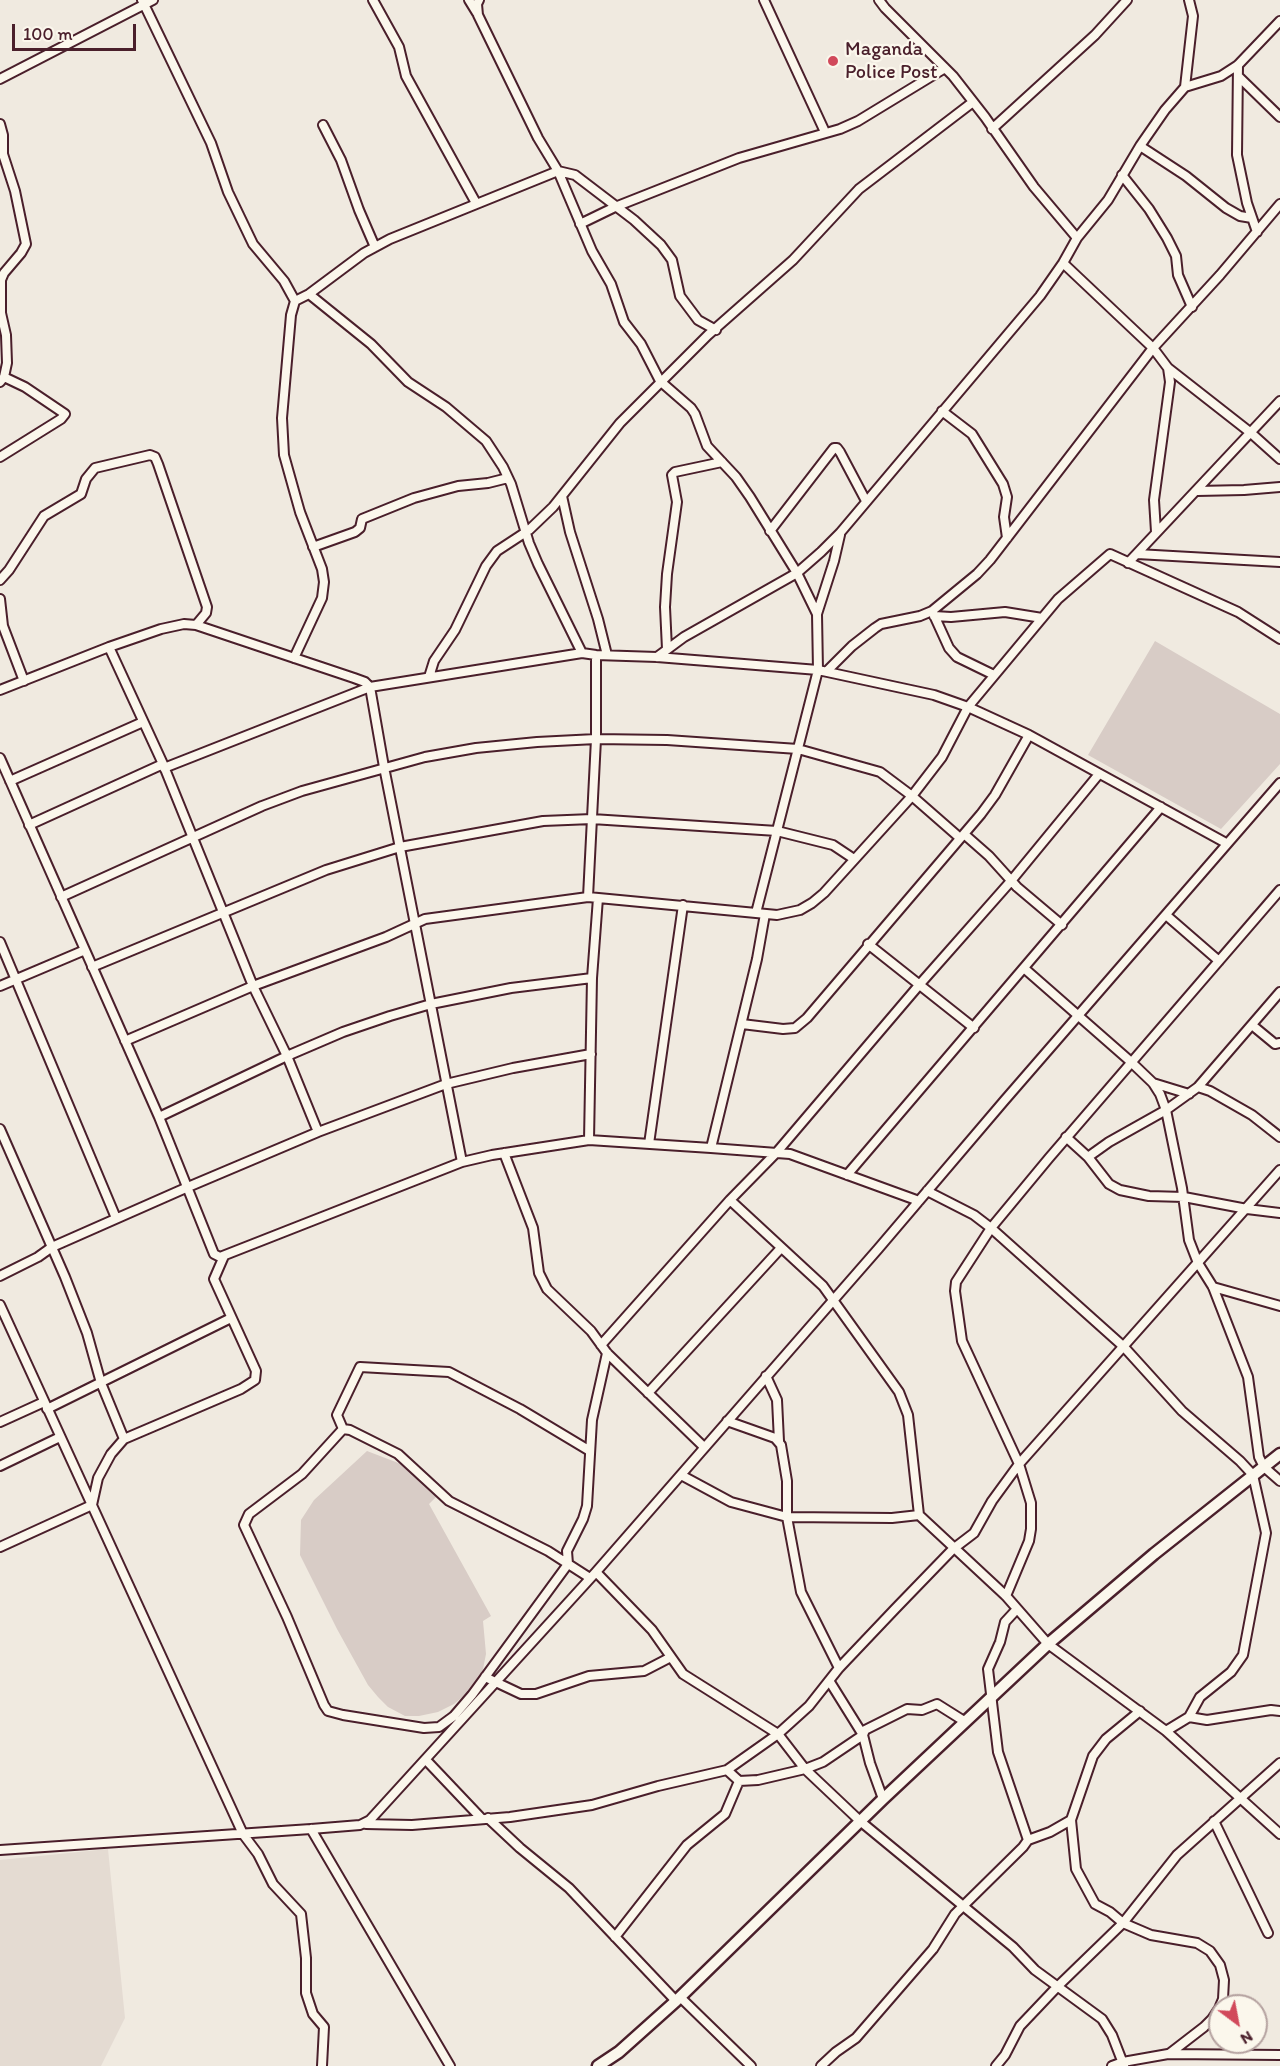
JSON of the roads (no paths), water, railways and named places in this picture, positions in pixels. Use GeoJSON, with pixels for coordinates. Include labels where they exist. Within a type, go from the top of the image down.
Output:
{"type":"FeatureCollection","features":[{"type":"Feature","properties":{"kind":"street"},"geometry":{"type":"LineString","coordinates":[[0,79],[144,2],[153,0]]}},
{"type":"Feature","properties":{"kind":"street"},"geometry":{"type":"LineString","coordinates":[[373,0],[399,47],[406,76],[476,203]]}},
{"type":"Feature","properties":{"kind":"street"},"geometry":{"type":"LineString","coordinates":[[469,0],[538,138],[558,171],[592,251],[611,284],[624,322],[641,344],[660,381],[695,414],[707,446],[743,487],[797,573],[817,614],[823,671],[798,749],[777,831],[760,914],[757,959],[711,1148]]}},
{"type":"Feature","properties":{"kind":"street"},"geometry":{"type":"LineString","coordinates":[[478,15],[479,0]]}},
{"type":"Feature","properties":{"kind":"street"},"geometry":{"type":"LineString","coordinates":[[764,0],[825,132]]}},
{"type":"Feature","properties":{"kind":"street"},"geometry":{"type":"LineString","coordinates":[[879,0],[945,68],[973,102],[1034,187],[1077,238]]}},
{"type":"Feature","properties":{"kind":"street"},"geometry":{"type":"LineString","coordinates":[[992,129],[1095,35],[1127,0]]}},
{"type":"Feature","properties":{"kind":"street"},"geometry":{"type":"LineString","coordinates":[[1185,87],[1193,16],[1190,0]]}},
{"type":"Feature","properties":{"kind":"street"},"geometry":{"type":"LineString","coordinates":[[144,2],[211,143],[228,192],[253,244],[284,281],[295,301],[288,340],[282,438],[284,455],[300,512],[324,582],[322,598],[294,658]]}},
{"type":"Feature","properties":{"kind":"street"},"geometry":{"type":"LineString","coordinates":[[657,657],[797,573],[840,533],[1040,296],[1077,238],[1101,210],[1165,110],[1185,87],[1221,76],[1238,65],[1280,21]]}},
{"type":"Feature","properties":{"kind":"street"},"geometry":{"type":"LineString","coordinates":[[1238,65],[1237,155],[1257,232]]}},
{"type":"Feature","properties":{"kind":"street"},"geometry":{"type":"LineString","coordinates":[[580,224],[615,207],[739,158],[840,129],[858,121],[945,68]]}},
{"type":"Feature","properties":{"kind":"street"},"geometry":{"type":"LineString","coordinates":[[1239,77],[1280,117]]}},
{"type":"Feature","properties":{"kind":"street"},"geometry":{"type":"LineString","coordinates":[[429,677],[434,661],[455,630],[490,560],[501,548],[529,530],[562,496],[604,441],[660,381],[793,260],[859,189],[973,102]]}},
{"type":"Feature","properties":{"kind":"street"},"geometry":{"type":"LineString","coordinates":[[0,124],[3,135],[3,154],[15,191],[26,244],[4,273],[2,280],[1,313],[7,351],[7,363],[2,380],[25,387],[65,414],[61,419],[0,457]]}},
{"type":"Feature","properties":{"kind":"street"},"geometry":{"type":"LineString","coordinates":[[323,125],[341,160],[375,247]]}},
{"type":"Feature","properties":{"kind":"street"},"geometry":{"type":"LineString","coordinates":[[1140,146],[1186,176],[1226,208],[1240,216],[1252,218]]}},
{"type":"Feature","properties":{"kind":"street"},"geometry":{"type":"LineString","coordinates":[[295,301],[309,294],[375,247],[476,203],[558,171],[575,175],[634,220],[661,244],[672,260],[680,296],[698,320],[716,330]]}},
{"type":"Feature","properties":{"kind":"street"},"geometry":{"type":"LineString","coordinates":[[1122,176],[1149,209],[1167,238],[1176,256],[1177,271],[1192,307]]}},
{"type":"Feature","properties":{"kind":"street"},"geometry":{"type":"LineString","coordinates":[[933,613],[977,574],[1153,348],[1279,207]]}},
{"type":"Feature","properties":{"kind":"street"},"geometry":{"type":"LineString","coordinates":[[1063,263],[1153,348],[1168,368],[1251,433],[1280,459]]}},
{"type":"Feature","properties":{"kind":"street"},"geometry":{"type":"LineString","coordinates":[[309,294],[371,344],[408,382],[446,407],[486,441],[508,478],[538,564],[582,653]]}},
{"type":"Feature","properties":{"kind":"street"},"geometry":{"type":"LineString","coordinates":[[1156,532],[1154,500],[1170,382],[1168,368]]}},
{"type":"Feature","properties":{"kind":"street"},"geometry":{"type":"LineString","coordinates":[[1128,563],[1280,401]]}},
{"type":"Feature","properties":{"kind":"street"},"geometry":{"type":"LineString","coordinates":[[942,411],[972,434],[1003,484],[1007,497],[1004,517],[1007,538]]}},
{"type":"Feature","properties":{"kind":"street"},"geometry":{"type":"LineString","coordinates":[[770,531],[834,448],[840,452],[866,501]]}},
{"type":"Feature","properties":{"kind":"street"},"geometry":{"type":"LineString","coordinates":[[0,580],[41,520],[48,512],[81,494],[86,479],[95,468],[150,455],[155,457],[158,464],[207,607],[206,613],[196,625]]}},
{"type":"Feature","properties":{"kind":"street"},"geometry":{"type":"LineString","coordinates":[[667,649],[665,607],[667,574],[677,502],[671,477],[675,472],[722,462]]}},
{"type":"Feature","properties":{"kind":"street"},"geometry":{"type":"LineString","coordinates":[[313,547],[355,532],[360,528],[362,519],[414,498],[458,486],[508,478]]}},
{"type":"Feature","properties":{"kind":"street"},"geometry":{"type":"LineString","coordinates":[[1197,491],[1280,487]]}},
{"type":"Feature","properties":{"kind":"street"},"geometry":{"type":"LineString","coordinates":[[562,496],[570,532],[607,655]]}},
{"type":"Feature","properties":{"kind":"street"},"geometry":{"type":"LineString","coordinates":[[817,614],[834,561],[840,533]]}},
{"type":"Feature","properties":{"kind":"street"},"geometry":{"type":"LineString","coordinates":[[125,1041],[253,986],[386,937],[415,922],[490,909],[588,897],[760,914],[788,914],[800,910],[812,903],[912,795],[942,757],[968,707],[1042,618],[1071,587],[1110,554],[1238,612],[1280,639]]}},
{"type":"Feature","properties":{"kind":"street"},"geometry":{"type":"LineString","coordinates":[[1137,554],[1280,562]]}},
{"type":"Feature","properties":{"kind":"street"},"geometry":{"type":"LineString","coordinates":[[0,599],[3,626],[24,681]]}},
{"type":"Feature","properties":{"kind":"street"},"geometry":{"type":"LineString","coordinates":[[823,671],[881,624],[933,613],[951,617],[999,612],[1042,618]]}},
{"type":"Feature","properties":{"kind":"street"},"geometry":{"type":"LineString","coordinates":[[933,613],[949,648],[957,657],[994,675]]}},
{"type":"Feature","properties":{"kind":"street"},"geometry":{"type":"LineString","coordinates":[[0,690],[109,646],[184,624],[196,625],[365,682],[370,687],[462,1162]]}},
{"type":"Feature","properties":{"kind":"street"},"geometry":{"type":"LineString","coordinates":[[109,646],[164,766],[253,986],[287,1056],[318,1132]]}},
{"type":"Feature","properties":{"kind":"street"},"geometry":{"type":"LineString","coordinates":[[29,825],[164,766],[370,687],[582,653],[823,671],[934,695],[968,707],[1029,735],[1226,843]]}},
{"type":"Feature","properties":{"kind":"street"},"geometry":{"type":"LineString","coordinates":[[588,897],[596,739],[596,655]]}},
{"type":"Feature","properties":{"kind":"street"},"geometry":{"type":"LineString","coordinates":[[10,781],[143,722]]}},
{"type":"Feature","properties":{"kind":"street"},"geometry":{"type":"LineString","coordinates":[[742,1024],[783,1029],[795,1028],[807,1018],[989,804],[1029,735]]}},
{"type":"Feature","properties":{"kind":"street"},"geometry":{"type":"LineString","coordinates":[[61,897],[262,806],[384,767],[476,748],[537,742],[596,739],[688,741],[798,749],[880,772],[989,856],[1011,881],[1062,925]]}},
{"type":"Feature","properties":{"kind":"street"},"geometry":{"type":"LineString","coordinates":[[0,758],[159,1117],[214,1254],[220,1257],[462,1162],[589,1140],[777,1152],[804,1158],[919,1201]]}},
{"type":"Feature","properties":{"kind":"street"},"geometry":{"type":"LineString","coordinates":[[601,1345],[730,1200],[777,1152],[1011,881],[1099,774]]}},
{"type":"Feature","properties":{"kind":"street"},"geometry":{"type":"LineString","coordinates":[[366,1824],[496,1683],[681,1475],[1280,783]]}},
{"type":"Feature","properties":{"kind":"street"},"geometry":{"type":"LineString","coordinates":[[847,1175],[974,1029],[1161,807]]}},
{"type":"Feature","properties":{"kind":"street"},"geometry":{"type":"LineString","coordinates":[[92,967],[326,870],[400,847],[531,822],[592,819],[777,831],[827,843],[854,859]]}},
{"type":"Feature","properties":{"kind":"street"},"geometry":{"type":"LineString","coordinates":[[1006,1596],[1029,1541],[1031,1503],[1019,1464],[962,1341],[955,1291],[956,1282],[991,1228],[1066,1137],[1280,890]]}},
{"type":"Feature","properties":{"kind":"street"},"geometry":{"type":"LineString","coordinates":[[589,1140],[592,978],[598,898]]}},
{"type":"Feature","properties":{"kind":"street"},"geometry":{"type":"LineString","coordinates":[[649,1144],[683,905]]}},
{"type":"Feature","properties":{"kind":"street"},"geometry":{"type":"LineString","coordinates":[[1166,915],[1219,961]]}},
{"type":"Feature","properties":{"kind":"street"},"geometry":{"type":"LineString","coordinates":[[0,942],[116,1218]]}},
{"type":"Feature","properties":{"kind":"street"},"geometry":{"type":"LineString","coordinates":[[868,945],[974,1029]]}},
{"type":"Feature","properties":{"kind":"street"},"geometry":{"type":"LineString","coordinates":[[0,986],[85,950]]}},
{"type":"Feature","properties":{"kind":"street"},"geometry":{"type":"LineString","coordinates":[[1025,969],[1130,1061],[1153,1083],[1160,1094],[1166,1110],[1184,1197],[1188,1234],[1198,1263],[1213,1287],[1248,1377],[1257,1445],[1264,1467],[1280,1481]]}},
{"type":"Feature","properties":{"kind":"street"},"geometry":{"type":"LineString","coordinates":[[159,1117],[343,1032],[431,1004],[511,988],[592,978]]}},
{"type":"Feature","properties":{"kind":"street"},"geometry":{"type":"LineString","coordinates":[[1088,1157],[1109,1142],[1166,1110],[1198,1087],[1280,992]]}},
{"type":"Feature","properties":{"kind":"street"},"geometry":{"type":"LineString","coordinates":[[1252,1025],[1275,1044],[1280,1043]]}},
{"type":"Feature","properties":{"kind":"street"},"geometry":{"type":"LineString","coordinates":[[0,1276],[38,1257],[52,1247],[116,1218],[318,1132],[447,1084],[513,1068],[591,1054]]}},
{"type":"Feature","properties":{"kind":"street"},"geometry":{"type":"LineString","coordinates":[[1153,1083],[1189,1094]]}},
{"type":"Feature","properties":{"kind":"street"},"geometry":{"type":"LineString","coordinates":[[1198,1087],[1210,1090],[1252,1116],[1280,1137]]}},
{"type":"Feature","properties":{"kind":"street"},"geometry":{"type":"LineString","coordinates":[[0,1129],[87,1333],[101,1383],[124,1439]]}},
{"type":"Feature","properties":{"kind":"street"},"geometry":{"type":"LineString","coordinates":[[1066,1137],[1088,1157],[1109,1184],[1120,1190],[1149,1196],[1184,1197],[1280,1213]]}},
{"type":"Feature","properties":{"kind":"street"},"geometry":{"type":"LineString","coordinates":[[504,1153],[533,1228],[542,1279],[552,1294],[584,1325],[607,1353],[704,1448]]}},
{"type":"Feature","properties":{"kind":"street"},"geometry":{"type":"LineString","coordinates":[[0,1850],[366,1824],[412,1825],[484,1818],[592,1805],[658,1786],[727,1770],[778,1734],[810,1706],[830,1682],[838,1668],[953,1549],[974,1533],[992,1501],[1019,1464],[1280,1170]]}},
{"type":"Feature","properties":{"kind":"street"},"geometry":{"type":"LineString","coordinates":[[927,1191],[974,1215],[991,1228],[1124,1347],[1182,1411],[1253,1475],[1266,1533],[1243,1655],[1231,1672],[1200,1697],[1190,1717],[1166,1731]]}},
{"type":"Feature","properties":{"kind":"street"},"geometry":{"type":"LineString","coordinates":[[730,1200],[814,1276],[834,1299],[903,1399],[909,1425],[919,1515],[1006,1596],[1048,1644],[1166,1731],[1280,1834]]}},
{"type":"Feature","properties":{"kind":"street"},"geometry":{"type":"LineString","coordinates":[[648,1394],[782,1248]]}},
{"type":"Feature","properties":{"kind":"street"},"geometry":{"type":"LineString","coordinates":[[92,1505],[98,1478],[111,1454],[124,1439],[252,1383],[256,1376],[256,1371],[214,1279],[224,1256]]}},
{"type":"Feature","properties":{"kind":"street"},"geometry":{"type":"LineString","coordinates":[[1213,1287],[1280,1306]]}},
{"type":"Feature","properties":{"kind":"street"},"geometry":{"type":"LineString","coordinates":[[0,1305],[243,1834],[258,1854],[273,1884],[301,1914],[306,1958],[306,1993],[313,2014],[324,2027],[322,2066]]}},
{"type":"Feature","properties":{"kind":"street"},"geometry":{"type":"LineString","coordinates":[[0,1422],[101,1383],[231,1318]]}},
{"type":"Feature","properties":{"kind":"street"},"geometry":{"type":"LineString","coordinates":[[343,1429],[302,1474],[249,1514],[244,1525],[328,1711],[424,1728],[439,1727],[454,1716],[485,1677],[568,1564],[567,1551],[583,1519],[586,1506],[592,1420],[607,1353]]}},
{"type":"Feature","properties":{"kind":"street"},"geometry":{"type":"LineString","coordinates":[[343,1429],[337,1415],[360,1367],[441,1371],[449,1372],[520,1409],[590,1451]]}},
{"type":"Feature","properties":{"kind":"street"},"geometry":{"type":"LineString","coordinates":[[766,1376],[777,1400],[779,1441],[787,1481],[787,1517],[801,1592],[838,1668]]}},
{"type":"Feature","properties":{"kind":"street"},"geometry":{"type":"LineString","coordinates":[[727,1421],[767,1434],[779,1441]]}},
{"type":"Feature","properties":{"kind":"street"},"geometry":{"type":"LineString","coordinates":[[343,1429],[350,1430],[398,1454],[448,1502],[593,1575],[651,1629],[683,1674],[778,1734],[805,1769],[860,1821],[1013,1947],[1035,1970],[1102,2019],[1112,2035],[1123,2064]]}},
{"type":"Feature","properties":{"kind":"street"},"geometry":{"type":"LineString","coordinates":[[0,1466],[60,1437]]}},
{"type":"Feature","properties":{"kind":"street"},"geometry":{"type":"LineString","coordinates":[[598,2066],[619,2052],[678,1999],[883,1798],[1048,1644],[1154,1554],[1280,1454]]}},
{"type":"Feature","properties":{"kind":"street"},"geometry":{"type":"LineString","coordinates":[[681,1475],[731,1502],[787,1517],[892,1518],[919,1515]]}},
{"type":"Feature","properties":{"kind":"street"},"geometry":{"type":"LineString","coordinates":[[0,1547],[92,1505]]}},
{"type":"Feature","properties":{"kind":"street"},"geometry":{"type":"LineString","coordinates":[[1017,1609],[1005,1622],[1000,1642],[988,1670],[998,1752],[1028,1840]]}},
{"type":"Feature","properties":{"kind":"street"},"geometry":{"type":"LineString","coordinates":[[485,1677],[521,1694],[536,1694],[589,1676],[644,1671],[671,1657]]}},
{"type":"Feature","properties":{"kind":"street"},"geometry":{"type":"LineString","coordinates":[[830,1682],[863,1735],[870,1763],[883,1798]]}},
{"type":"Feature","properties":{"kind":"street"},"geometry":{"type":"LineString","coordinates":[[739,1782],[805,1769],[823,1762],[863,1735],[865,1730],[906,1709],[922,1710],[937,1704],[964,1721]]}},
{"type":"Feature","properties":{"kind":"street"},"geometry":{"type":"LineString","coordinates":[[1190,1717],[1207,1720],[1271,1710],[1280,1711]]}},
{"type":"Feature","properties":{"kind":"street"},"geometry":{"type":"LineString","coordinates":[[1140,1711],[1106,1739],[1095,1752],[1071,1820],[1076,1869],[1095,1904],[1110,1912],[1123,1923],[1151,1935],[1197,1943],[1210,1951],[1220,1965],[1224,1980],[1223,1994]]}},
{"type":"Feature","properties":{"kind":"street"},"geometry":{"type":"LineString","coordinates":[[426,1760],[484,1818],[569,1888],[678,1999],[752,2065]]}},
{"type":"Feature","properties":{"kind":"street"},"geometry":{"type":"LineString","coordinates":[[996,2066],[1005,2055],[1020,2026],[1123,1923],[1177,1855],[1280,1763]]}},
{"type":"Feature","properties":{"kind":"street"},"geometry":{"type":"LineString","coordinates":[[727,1770],[739,1782]]}},
{"type":"Feature","properties":{"kind":"street"},"geometry":{"type":"LineString","coordinates":[[615,1937],[687,1845],[727,1811],[739,1782]]}},
{"type":"Feature","properties":{"kind":"street"},"geometry":{"type":"LineString","coordinates":[[821,2066],[856,2038],[933,1949],[952,1918],[1028,1840],[1050,1832],[1071,1820]]}},
{"type":"Feature","properties":{"kind":"street"},"geometry":{"type":"LineString","coordinates":[[1214,1821],[1268,1933]]}},
{"type":"Feature","properties":{"kind":"street"},"geometry":{"type":"LineString","coordinates":[[311,1829],[450,2066]]}},
{"type":"Feature","properties":{"kind":"street"},"geometry":{"type":"LineString","coordinates":[[1168,2054],[1208,2023]]}},
{"type":"Feature","properties":{"kind":"street"},"geometry":{"type":"LineString","coordinates":[[1112,2066],[1168,2054],[1280,2055]]}},
{"type":"Feature","properties":{"kind":"place","name":"Maganda Police Post"},"geometry":{"type":"Point","coordinates":[833,61]}}]}
